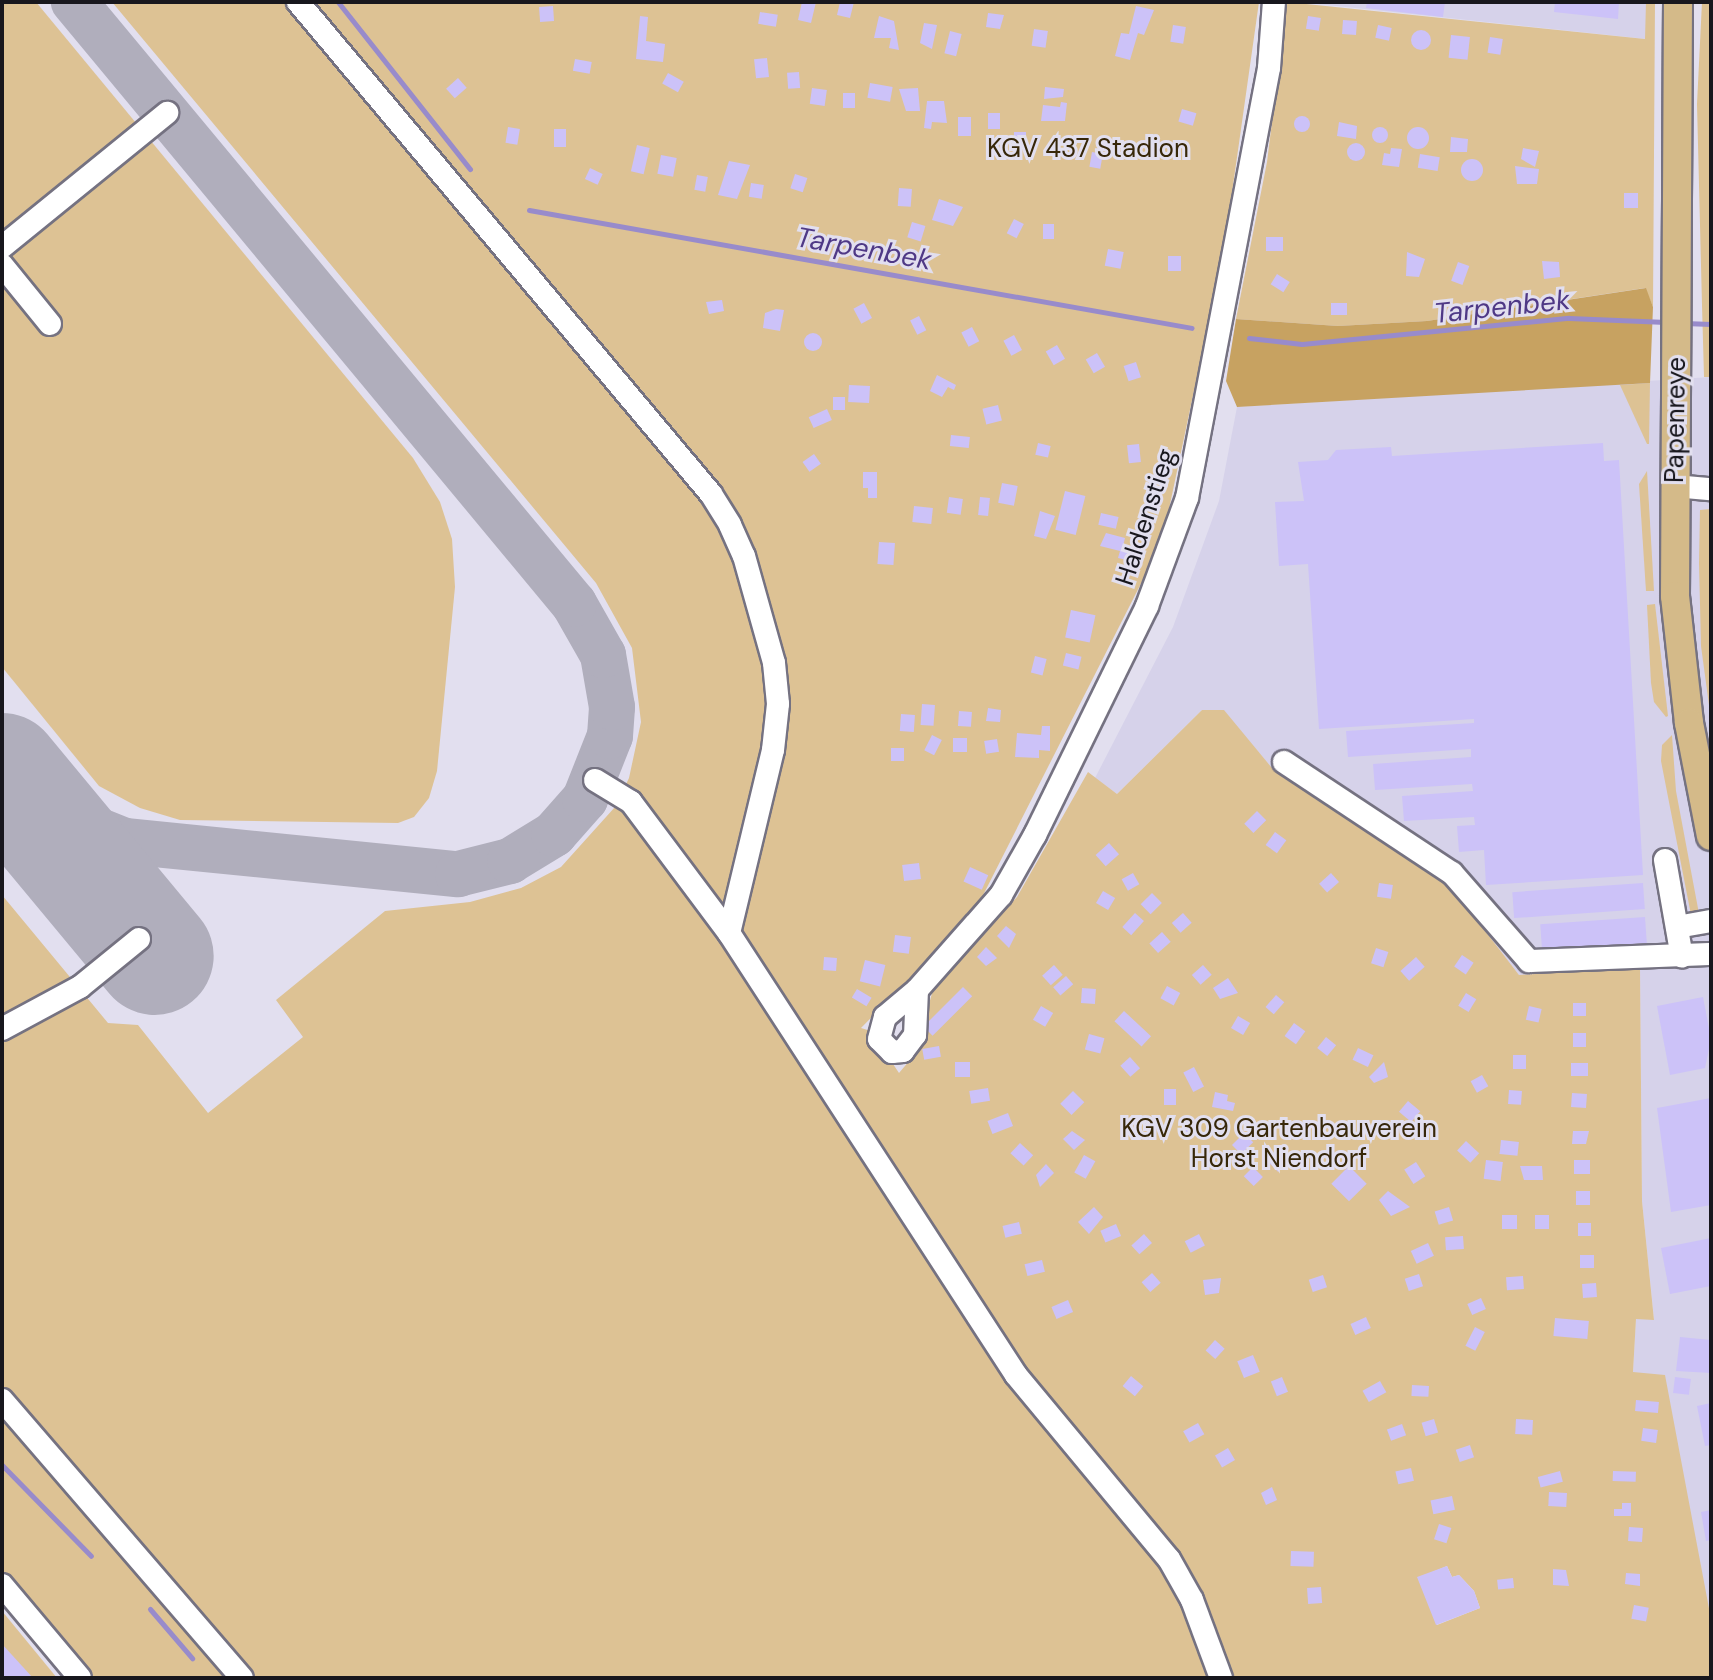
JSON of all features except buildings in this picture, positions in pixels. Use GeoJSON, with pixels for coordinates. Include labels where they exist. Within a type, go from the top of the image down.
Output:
{"type":"FeatureCollection","features":[{"type":"Feature","properties":{"kind":"main road","name":"Papenreye"},"geometry":{"type":"LineString","coordinates":[[1678,2],[1678,357],[1674,486],[1680,656],[1711,836]]}},
{"type":"Feature","properties":{"kind":"street"},"geometry":{"type":"LineString","coordinates":[[298,2],[711,494],[730,525],[744,556],[774,663],[778,704],[773,750],[729,933]]}},
{"type":"Feature","properties":{"kind":"street","name":"Haldenstieg"},"geometry":{"type":"LineString","coordinates":[[917,990],[1001,895],[1035,835],[1147,606],[1182,511],[1207,408],[1269,68],[1274,2]]}},
{"type":"Feature","properties":{"kind":"street"},"geometry":{"type":"LineString","coordinates":[[2,247],[167,113]]}},
{"type":"Feature","properties":{"kind":"street"},"geometry":{"type":"LineString","coordinates":[[2,265],[50,324]]}},
{"type":"Feature","properties":{"kind":"street"},"geometry":{"type":"LineString","coordinates":[[1674,486],[1711,489]]}},
{"type":"Feature","properties":{"kind":"street"},"geometry":{"type":"LineString","coordinates":[[1284,762],[1452,873],[1529,961],[1711,954]]}},
{"type":"Feature","properties":{"kind":"street"},"geometry":{"type":"LineString","coordinates":[[595,780],[631,802],[729,933],[1016,1375],[1169,1559],[1192,1600],[1221,1678]]}},
{"type":"Feature","properties":{"kind":"street"},"geometry":{"type":"LineString","coordinates":[[1665,860],[1682,957]]}},
{"type":"Feature","properties":{"kind":"street"},"geometry":{"type":"LineString","coordinates":[[1677,927],[1711,921]]}},
{"type":"Feature","properties":{"kind":"street"},"geometry":{"type":"LineString","coordinates":[[2,1029],[80,987],[139,939]]}},
{"type":"Feature","properties":{"kind":"street"},"geometry":{"type":"LineString","coordinates":[[6,1413],[242,1678]]}},
{"type":"Feature","properties":{"kind":"street"},"geometry":{"type":"LineString","coordinates":[[5,1596],[80,1678]]}},
{"type":"Feature","properties":{"kind":"shaded area"},"geometry":{"type":"Polygon","coordinates":[[[1299,2],[1646,2],[1646,39],[1299,2]]]}},
{"type":"Feature","properties":{"kind":"shaded area"},"geometry":{"type":"Polygon","coordinates":[[[1646,288],[1653,307],[1650,383],[1237,407],[1226,381],[1236,319],[1338,326],[1427,321],[1646,288]]]}},
{"type":"Feature","properties":{"kind":"shaded area"},"geometry":{"type":"Polygon","coordinates":[[[1711,377],[1711,1619],[1633,1372],[1636,1319],[1654,1319],[1642,1201],[1640,968],[1519,975],[1446,880],[1272,768],[1223,710],[1202,710],[1117,794],[1095,778],[1173,627],[1219,501],[1237,407],[1711,377]]]}},
{"type":"Feature","properties":{"kind":"green space"},"geometry":{"type":"Polygon","coordinates":[[[2,2],[36,2],[413,458],[440,502],[452,539],[455,587],[437,771],[429,798],[414,817],[398,823],[180,820],[140,808],[99,786],[2,667],[2,2]]]}},
{"type":"Feature","properties":{"kind":"green space"},"geometry":{"type":"Polygon","coordinates":[[[112,2],[1259,2],[1224,249],[1162,542],[974,913],[861,1028],[871,1031],[899,1073],[927,1040],[923,1026],[934,986],[1017,897],[1088,772],[1117,794],[1202,710],[1224,710],[1272,768],[1446,880],[1519,975],[1640,967],[1642,1201],[1654,1320],[1636,1319],[1633,1372],[1665,1375],[1711,1619],[1711,1678],[92,1678],[2,1572],[2,895],[108,1023],[138,1025],[208,1113],[303,1037],[276,1000],[385,911],[470,902],[521,888],[561,867],[615,807],[629,778],[641,722],[632,648],[596,583],[112,2]],[[1447,1566],[1418,1578],[1437,1625],[1480,1608],[1474,1591],[1459,1575],[1452,1577],[1447,1566]]]}},
{"type":"Feature","properties":{"kind":"green space"},"geometry":{"type":"Polygon","coordinates":[[[1287,2],[1645,39],[1646,2],[1655,2],[1653,307],[1645,288],[1427,321],[1338,326],[1236,319],[1267,162],[1287,2]]]}},
{"type":"Feature","properties":{"kind":"green space"},"geometry":{"type":"Polygon","coordinates":[[[1702,2],[1711,2],[1711,377],[1704,377],[1697,104],[1702,2]]]}},
{"type":"Feature","properties":{"kind":"green space"},"geometry":{"type":"Polygon","coordinates":[[[1650,383],[1649,444],[1647,444],[1620,385],[1650,383]]]}},
{"type":"Feature","properties":{"kind":"green space"},"geometry":{"type":"Polygon","coordinates":[[[1647,471],[1654,591],[1646,591],[1639,484],[1647,471]]]}},
{"type":"Feature","properties":{"kind":"green space"},"geometry":{"type":"Polygon","coordinates":[[[1711,509],[1711,720],[1701,646],[1699,563],[1700,510],[1711,509]]]}},
{"type":"Feature","properties":{"kind":"green space"},"geometry":{"type":"Polygon","coordinates":[[[1655,604],[1666,717],[1654,702],[1651,683],[1647,605],[1655,604]]]}},
{"type":"Feature","properties":{"kind":"green space"},"geometry":{"type":"Polygon","coordinates":[[[1672,735],[1676,791],[1700,919],[1692,920],[1661,761],[1662,745],[1672,735]]]}},
{"type":"Feature","properties":{"kind":"green space"},"geometry":{"type":"Polygon","coordinates":[[[2,1611],[57,1678],[2,1678],[2,1611]]]}},
{"type":"Feature","properties":{"kind":"waterway"},"geometry":{"type":"LineString","coordinates":[[338,2],[470,169]]}},
{"type":"Feature","properties":{"kind":"waterway","name":"Tarpenbek"},"geometry":{"type":"LineString","coordinates":[[529,210],[1192,328]]}},
{"type":"Feature","properties":{"kind":"waterway","name":"Tarpenbek"},"geometry":{"type":"LineString","coordinates":[[1249,338],[1302,344],[1569,318],[1666,322]]}},
{"type":"Feature","properties":{"kind":"waterway","name":"Tarpenbek"},"geometry":{"type":"LineString","coordinates":[[1684,323],[1711,324]]}},
{"type":"Feature","properties":{"kind":"waterway"},"geometry":{"type":"LineString","coordinates":[[2,1465],[91,1556]]}},
{"type":"Feature","properties":{"kind":"waterway"},"geometry":{"type":"LineString","coordinates":[[150,1609],[192,1658]]}},
{"type":"Feature","properties":{"kind":"taxiway"},"geometry":{"type":"LineString","coordinates":[[2,768],[21,789],[60,815],[125,841],[458,874],[510,861],[554,834],[585,799],[610,736],[612,707],[603,655],[574,604],[74,2]]}},
{"type":"Feature","properties":{"kind":"runway"},"geometry":{"type":"LineString","coordinates":[[2,772],[155,956]]}},
{"type":"Feature","properties":{"kind":"park label","name":"KGV 437 Stadion"},"geometry":{"type":"Point","coordinates":[1088,149]}},
{"type":"Feature","properties":{"kind":"park label","name":"KGV 309 Gartenbauverein Horst Niendorf"},"geometry":{"type":"Point","coordinates":[1279,1144]}}]}
